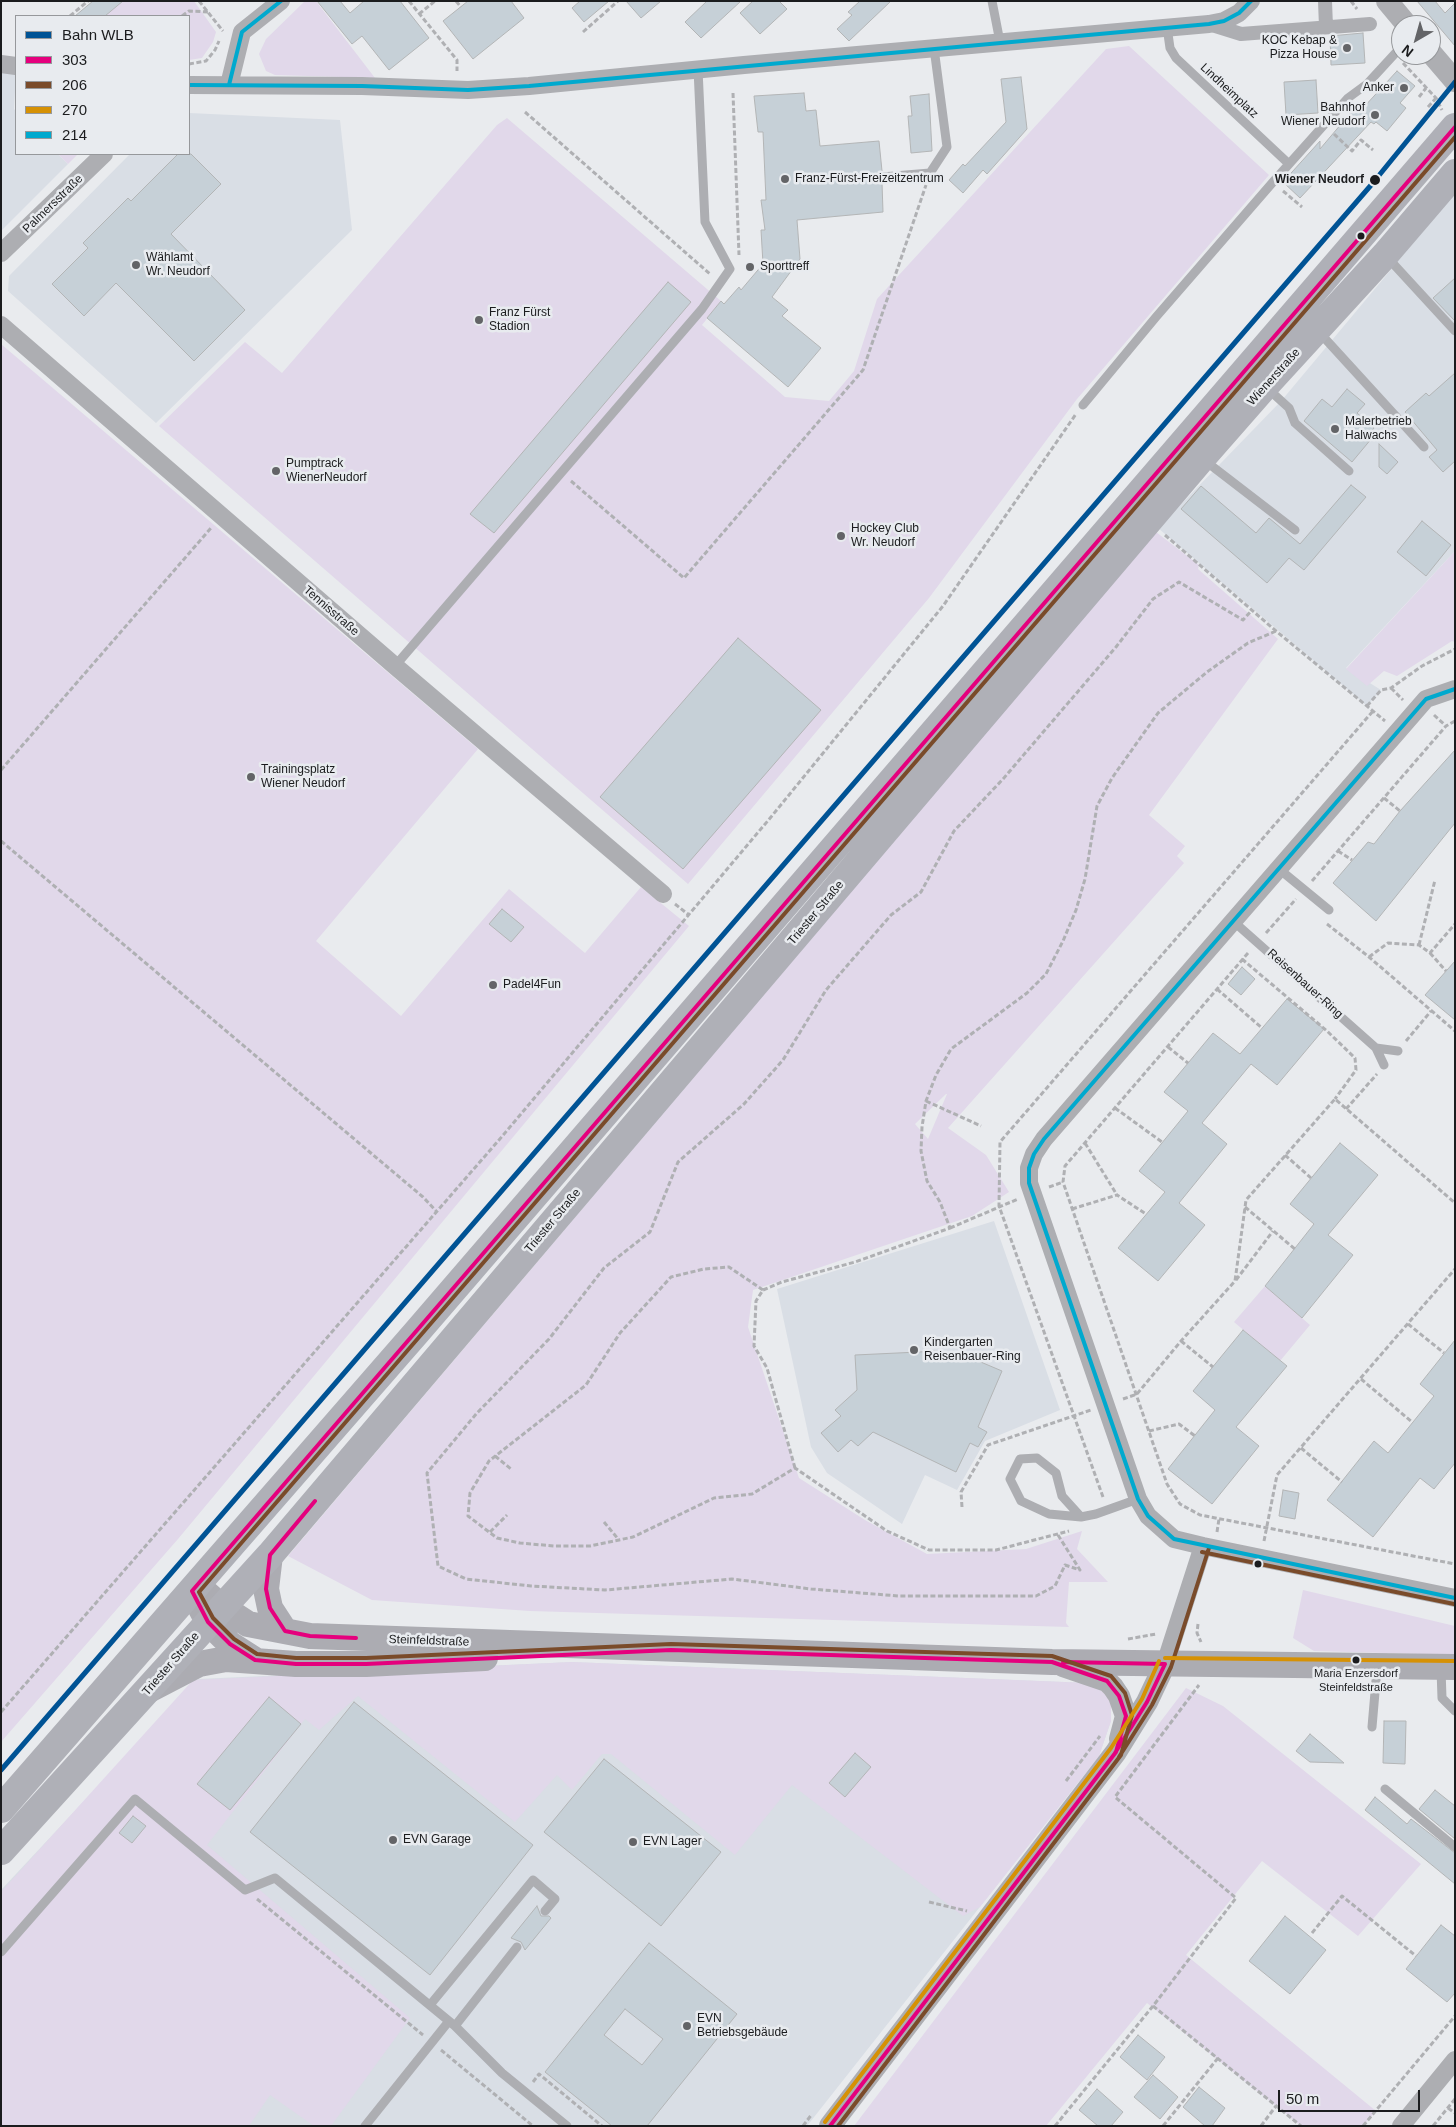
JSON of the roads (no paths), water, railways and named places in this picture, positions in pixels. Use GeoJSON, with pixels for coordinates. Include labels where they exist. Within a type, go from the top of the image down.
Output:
{"type":"FeatureCollection","features":[{"type":"Feature","properties":{"kind":"main road","name":"Wienerstraße"},"geometry":{"type":"LineString","coordinates":[[1085,577],[1449,122]]}},
{"type":"Feature","properties":{"kind":"main road","name":"Wienerstraße"},"geometry":{"type":"LineString","coordinates":[[1085,577],[1202,458],[1264,386],[1385,255],[1455,173]]}},
{"type":"Feature","properties":{"kind":"main road","name":"Triester Straße"},"geometry":{"type":"LineString","coordinates":[[1,1851],[270,1554],[1085,577]]}},
{"type":"Feature","properties":{"kind":"main road"},"geometry":{"type":"LineString","coordinates":[[1,1809],[1085,577]]}},
{"type":"Feature","properties":{"kind":"main road"},"geometry":{"type":"LineString","coordinates":[[270,1554],[266,1588],[270,1608],[285,1631]]}},
{"type":"Feature","properties":{"kind":"main road","name":"Steinfeldstraße"},"geometry":{"type":"LineString","coordinates":[[194,1588],[215,1615],[230,1644],[255,1660],[296,1664],[366,1664],[671,1650]]}},
{"type":"Feature","properties":{"kind":"main road","name":"Steinfeldstraße"},"geometry":{"type":"LineString","coordinates":[[215,1615],[248,1624],[310,1636],[1052,1662],[1448,1667]]}},
{"type":"Feature","properties":{"kind":"main road"},"geometry":{"type":"LineString","coordinates":[[148,1690],[199,1664],[226,1659],[255,1660]]}},
{"type":"Feature","properties":{"kind":"street"},"geometry":{"type":"LineString","coordinates":[[229,84],[242,32],[281,1]]}},
{"type":"Feature","properties":{"kind":"street"},"geometry":{"type":"LineString","coordinates":[[190,85],[229,84],[457,90],[529,86],[698,69],[1209,24],[1224,21],[1239,13],[1252,1]]}},
{"type":"Feature","properties":{"kind":"street"},"geometry":{"type":"LineString","coordinates":[[1325,1],[1326,27]]}},
{"type":"Feature","properties":{"kind":"street"},"geometry":{"type":"LineString","coordinates":[[1387,1],[1399,15]]}},
{"type":"Feature","properties":{"kind":"street"},"geometry":{"type":"LineString","coordinates":[[1209,24],[1241,34],[1370,24]]}},
{"type":"Feature","properties":{"kind":"street"},"geometry":{"type":"LineString","coordinates":[[1,64],[15,66]]}},
{"type":"Feature","properties":{"kind":"street"},"geometry":{"type":"LineString","coordinates":[[1441,65],[1455,81]]}},
{"type":"Feature","properties":{"kind":"street","name":"Palmersstraße"},"geometry":{"type":"LineString","coordinates":[[1,253],[103,155]]}},
{"type":"Feature","properties":{"kind":"street","name":"Tennisstraße"},"geometry":{"type":"LineString","coordinates":[[1,325],[394,666],[663,894]]}},
{"type":"Feature","properties":{"kind":"street"},"geometry":{"type":"LineString","coordinates":[[1455,689],[1426,699],[1044,1139],[1034,1154],[1029,1168],[1029,1183],[1138,1499],[1148,1516],[1174,1538],[1203,1546],[1455,1598]]}},
{"type":"Feature","properties":{"kind":"street"},"geometry":{"type":"LineString","coordinates":[[822,2118],[1116,1752],[1147,1702],[1165,1664],[1203,1546]]}},
{"type":"Feature","properties":{"kind":"street"},"geometry":{"type":"LineString","coordinates":[[1052,1662],[1108,1681],[1113,1687],[1126,1716],[1116,1752]]}},
{"type":"Feature","properties":{"kind":"street"},"geometry":{"type":"LineString","coordinates":[[1401,2126],[1455,2060]]}},
{"type":"Feature","properties":{"kind":"lane"},"geometry":{"type":"LineString","coordinates":[[992,1],[1000,42]]}},
{"type":"Feature","properties":{"kind":"lane","name":"Lindheimplatz"},"geometry":{"type":"LineString","coordinates":[[1167,27],[1170,48],[1176,58],[1289,164]]}},
{"type":"Feature","properties":{"kind":"lane"},"geometry":{"type":"LineString","coordinates":[[882,177],[930,173],[947,147],[934,48]]}},
{"type":"Feature","properties":{"kind":"lane"},"geometry":{"type":"LineString","coordinates":[[1083,405],[1162,310],[1289,164],[1348,98],[1367,84],[1391,58]]}},
{"type":"Feature","properties":{"kind":"lane"},"geometry":{"type":"LineString","coordinates":[[394,666],[702,310],[730,269],[705,222],[698,69]]}},
{"type":"Feature","properties":{"kind":"lane"},"geometry":{"type":"LineString","coordinates":[[1385,255],[1398,266],[1455,331]]}},
{"type":"Feature","properties":{"kind":"lane"},"geometry":{"type":"LineString","coordinates":[[1317,330],[1424,447]]}},
{"type":"Feature","properties":{"kind":"lane"},"geometry":{"type":"LineString","coordinates":[[1264,386],[1289,408],[1295,422],[1349,471]]}},
{"type":"Feature","properties":{"kind":"lane"},"geometry":{"type":"LineString","coordinates":[[1202,458],[1296,530]]}},
{"type":"Feature","properties":{"kind":"lane"},"geometry":{"type":"LineString","coordinates":[[1275,873],[1305,890],[1329,910]]}},
{"type":"Feature","properties":{"kind":"lane","name":"Reisenbauer-Ring"},"geometry":{"type":"LineString","coordinates":[[1233,921],[1376,1048],[1382,1068]]}},
{"type":"Feature","properties":{"kind":"lane"},"geometry":{"type":"LineString","coordinates":[[1376,1048],[1400,1048]]}},
{"type":"Feature","properties":{"kind":"lane"},"geometry":{"type":"LineString","coordinates":[[1081,1517],[1062,1496],[1056,1473],[1037,1458],[1020,1459],[1010,1479],[1021,1501],[1049,1514],[1081,1517],[1138,1499]]}},
{"type":"Feature","properties":{"kind":"lane"},"geometry":{"type":"LineString","coordinates":[[1372,1727],[1377,1666]]}},
{"type":"Feature","properties":{"kind":"lane"},"geometry":{"type":"LineString","coordinates":[[1448,1667],[1442,1698],[1455,1711]]}},
{"type":"Feature","properties":{"kind":"lane"},"geometry":{"type":"LineString","coordinates":[[1385,1789],[1455,1847]]}},
{"type":"Feature","properties":{"kind":"lane"},"geometry":{"type":"LineString","coordinates":[[1,1952],[135,1799],[246,1890],[275,1878],[452,2023],[502,2073],[567,2126]]}},
{"type":"Feature","properties":{"kind":"lane"},"geometry":{"type":"LineString","coordinates":[[430,2005],[532,1880],[555,1899],[546,1911]]}},
{"type":"Feature","properties":{"kind":"lane"},"geometry":{"type":"LineString","coordinates":[[365,2126],[432,2042],[452,2023],[517,1947]]}},
{"type":"Feature","properties":{"kind":"rail line","name":"WLB"},"geometry":{"type":"LineString","coordinates":[[1,1770],[1372,184],[1455,82]]}},
{"type":"Feature","properties":{"kind":"place","name":"KOC Kebap & Pizza House"},"geometry":{"type":"Point","coordinates":[1347,48]}},
{"type":"Feature","properties":{"kind":"place","name":"Anker"},"geometry":{"type":"Point","coordinates":[1404,88]}},
{"type":"Feature","properties":{"kind":"place","name":"Bahnhof Wiener Neudorf"},"geometry":{"type":"Point","coordinates":[1375,115]}},
{"type":"Feature","properties":{"kind":"place","name":"Franz-Fürst-Freizeitzentrum"},"geometry":{"type":"Point","coordinates":[785,179]}},
{"type":"Feature","properties":{"kind":"place","name":"Wiener Neudorf"},"geometry":{"type":"Point","coordinates":[1375,180]}},
{"type":"Feature","properties":{"kind":"place","name":"Wählamt Wr. Neudorf"},"geometry":{"type":"Point","coordinates":[136,265]}},
{"type":"Feature","properties":{"kind":"place","name":"Sporttreff"},"geometry":{"type":"Point","coordinates":[750,267]}},
{"type":"Feature","properties":{"kind":"place","name":"Franz Fürst Stadion"},"geometry":{"type":"Point","coordinates":[479,320]}},
{"type":"Feature","properties":{"kind":"place","name":"Malerbetrieb Halwachs"},"geometry":{"type":"Point","coordinates":[1335,429]}},
{"type":"Feature","properties":{"kind":"place","name":"Pumptrack WienerNeudorf"},"geometry":{"type":"Point","coordinates":[276,471]}},
{"type":"Feature","properties":{"kind":"place","name":"Hockey Club Wr. Neudorf"},"geometry":{"type":"Point","coordinates":[841,536]}},
{"type":"Feature","properties":{"kind":"place","name":"Trainingsplatz Wiener Neudorf"},"geometry":{"type":"Point","coordinates":[251,777]}},
{"type":"Feature","properties":{"kind":"place","name":"Padel4Fun"},"geometry":{"type":"Point","coordinates":[493,985]}},
{"type":"Feature","properties":{"kind":"place","name":"Kindergarten Reisenbauer-Ring"},"geometry":{"type":"Point","coordinates":[914,1350]}},
{"type":"Feature","properties":{"kind":"place","name":"Maria Enzersdorf Steinfeldstraße"},"geometry":{"type":"Point","coordinates":[1356,1660]}},
{"type":"Feature","properties":{"kind":"place","name":"EVN Garage"},"geometry":{"type":"Point","coordinates":[393,1840]}},
{"type":"Feature","properties":{"kind":"place","name":"EVN Lager"},"geometry":{"type":"Point","coordinates":[633,1842]}},
{"type":"Feature","properties":{"kind":"place","name":"EVN Betriebsgebäude"},"geometry":{"type":"Point","coordinates":[687,2026]}}]}
